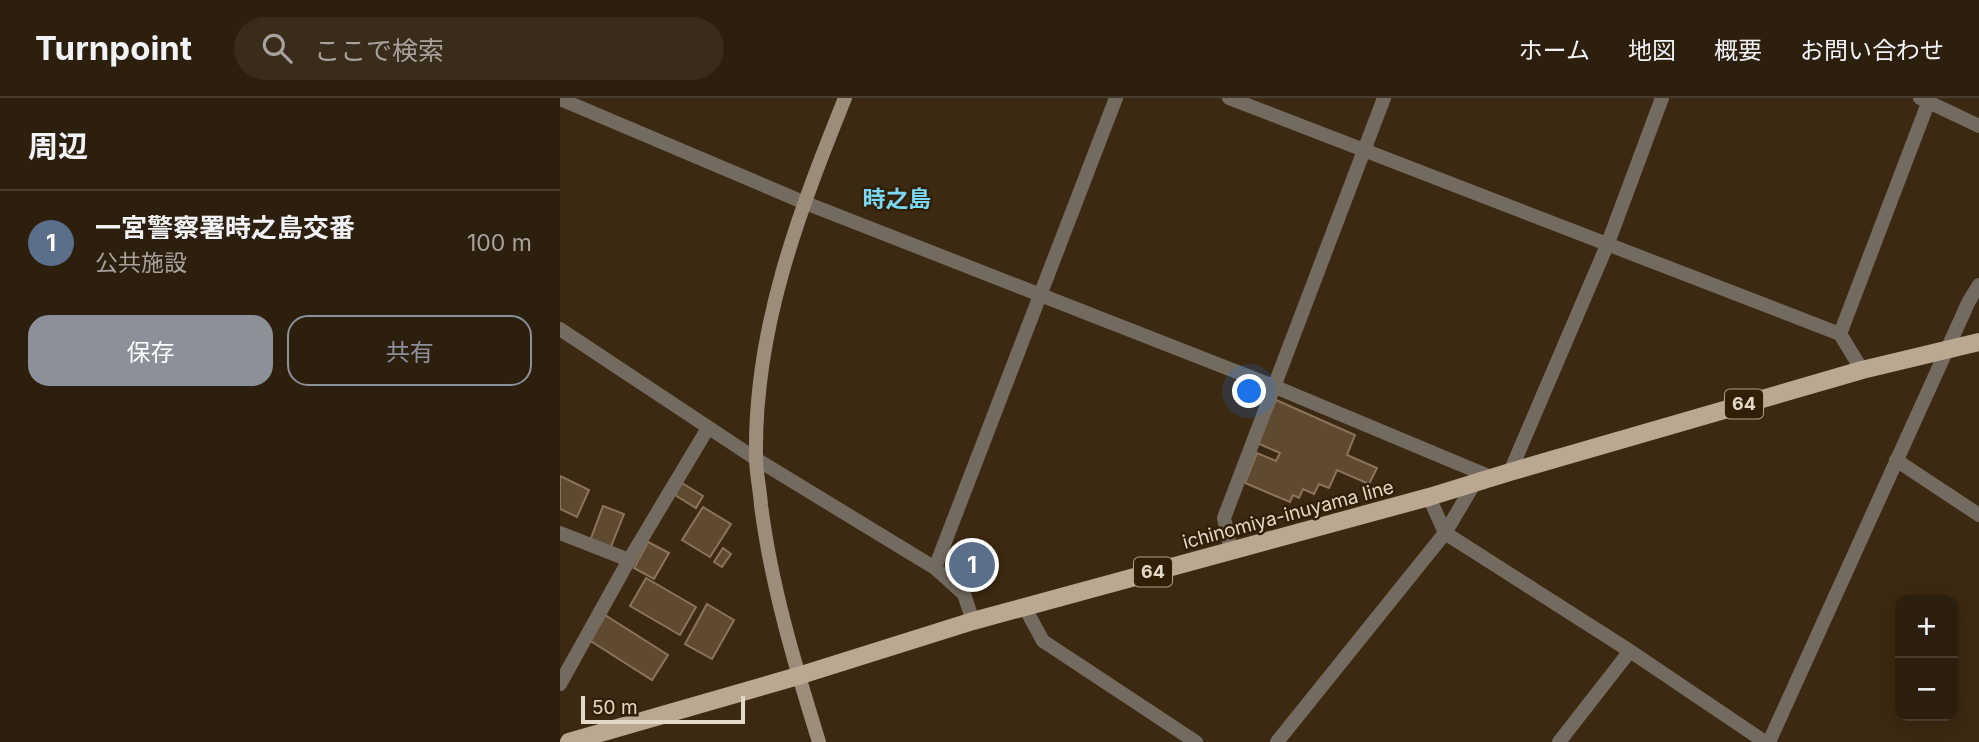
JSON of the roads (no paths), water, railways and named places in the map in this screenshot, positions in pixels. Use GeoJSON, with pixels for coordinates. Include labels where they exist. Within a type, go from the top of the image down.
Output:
{"type":"FeatureCollection","features":[{"type":"Feature","properties":{"kind":"main road"},"geometry":{"type":"LineString","coordinates":[[819,742],[798,676],[766,545],[756,459],[759,391],[771,311],[803,202],[845,98]]}},
{"type":"Feature","properties":{"kind":"main road","name":"ichinomiya-inuyama line"},"geometry":{"type":"LineString","coordinates":[[569,742],[798,676],[973,621],[1429,497],[1862,370],[1979,342]]}},
{"type":"Feature","properties":{"kind":"street"},"geometry":{"type":"LineString","coordinates":[[935,568],[1116,98]]}},
{"type":"Feature","properties":{"kind":"street"},"geometry":{"type":"LineString","coordinates":[[1229,98],[1840,334],[1862,370]]}},
{"type":"Feature","properties":{"kind":"street"},"geometry":{"type":"LineString","coordinates":[[1231,551],[1224,518],[1384,98]]}},
{"type":"Feature","properties":{"kind":"street"},"geometry":{"type":"LineString","coordinates":[[560,99],[803,202],[1501,475],[1608,243],[1662,98]]}},
{"type":"Feature","properties":{"kind":"street"},"geometry":{"type":"LineString","coordinates":[[1840,334],[1926,99],[1979,126]]}},
{"type":"Feature","properties":{"kind":"street"},"geometry":{"type":"LineString","coordinates":[[1429,497],[1445,533],[1767,742],[1979,285]]}},
{"type":"Feature","properties":{"kind":"street"},"geometry":{"type":"LineString","coordinates":[[560,329],[756,459],[935,568],[964,594],[973,621]]}},
{"type":"Feature","properties":{"kind":"street"},"geometry":{"type":"LineString","coordinates":[[560,684],[629,560],[708,428]]}},
{"type":"Feature","properties":{"kind":"street"},"geometry":{"type":"LineString","coordinates":[[1896,460],[1979,515]]}},
{"type":"Feature","properties":{"kind":"street"},"geometry":{"type":"LineString","coordinates":[[1277,742],[1445,533],[1474,484]]}},
{"type":"Feature","properties":{"kind":"street"},"geometry":{"type":"LineString","coordinates":[[560,533],[629,560]]}},
{"type":"Feature","properties":{"kind":"street"},"geometry":{"type":"LineString","coordinates":[[1025,608],[1043,641],[1196,742]]}},
{"type":"Feature","properties":{"kind":"street"},"geometry":{"type":"LineString","coordinates":[[1559,742],[1630,651]]}},
{"type":"Feature","properties":{"kind":"place","name":"一宮警察署時之島交番"},"geometry":{"type":"Point","coordinates":[972,565]}},
{"type":"Feature","properties":{"kind":"district","name":"時之島"},"geometry":{"type":"Point","coordinates":[897,199]}}]}
